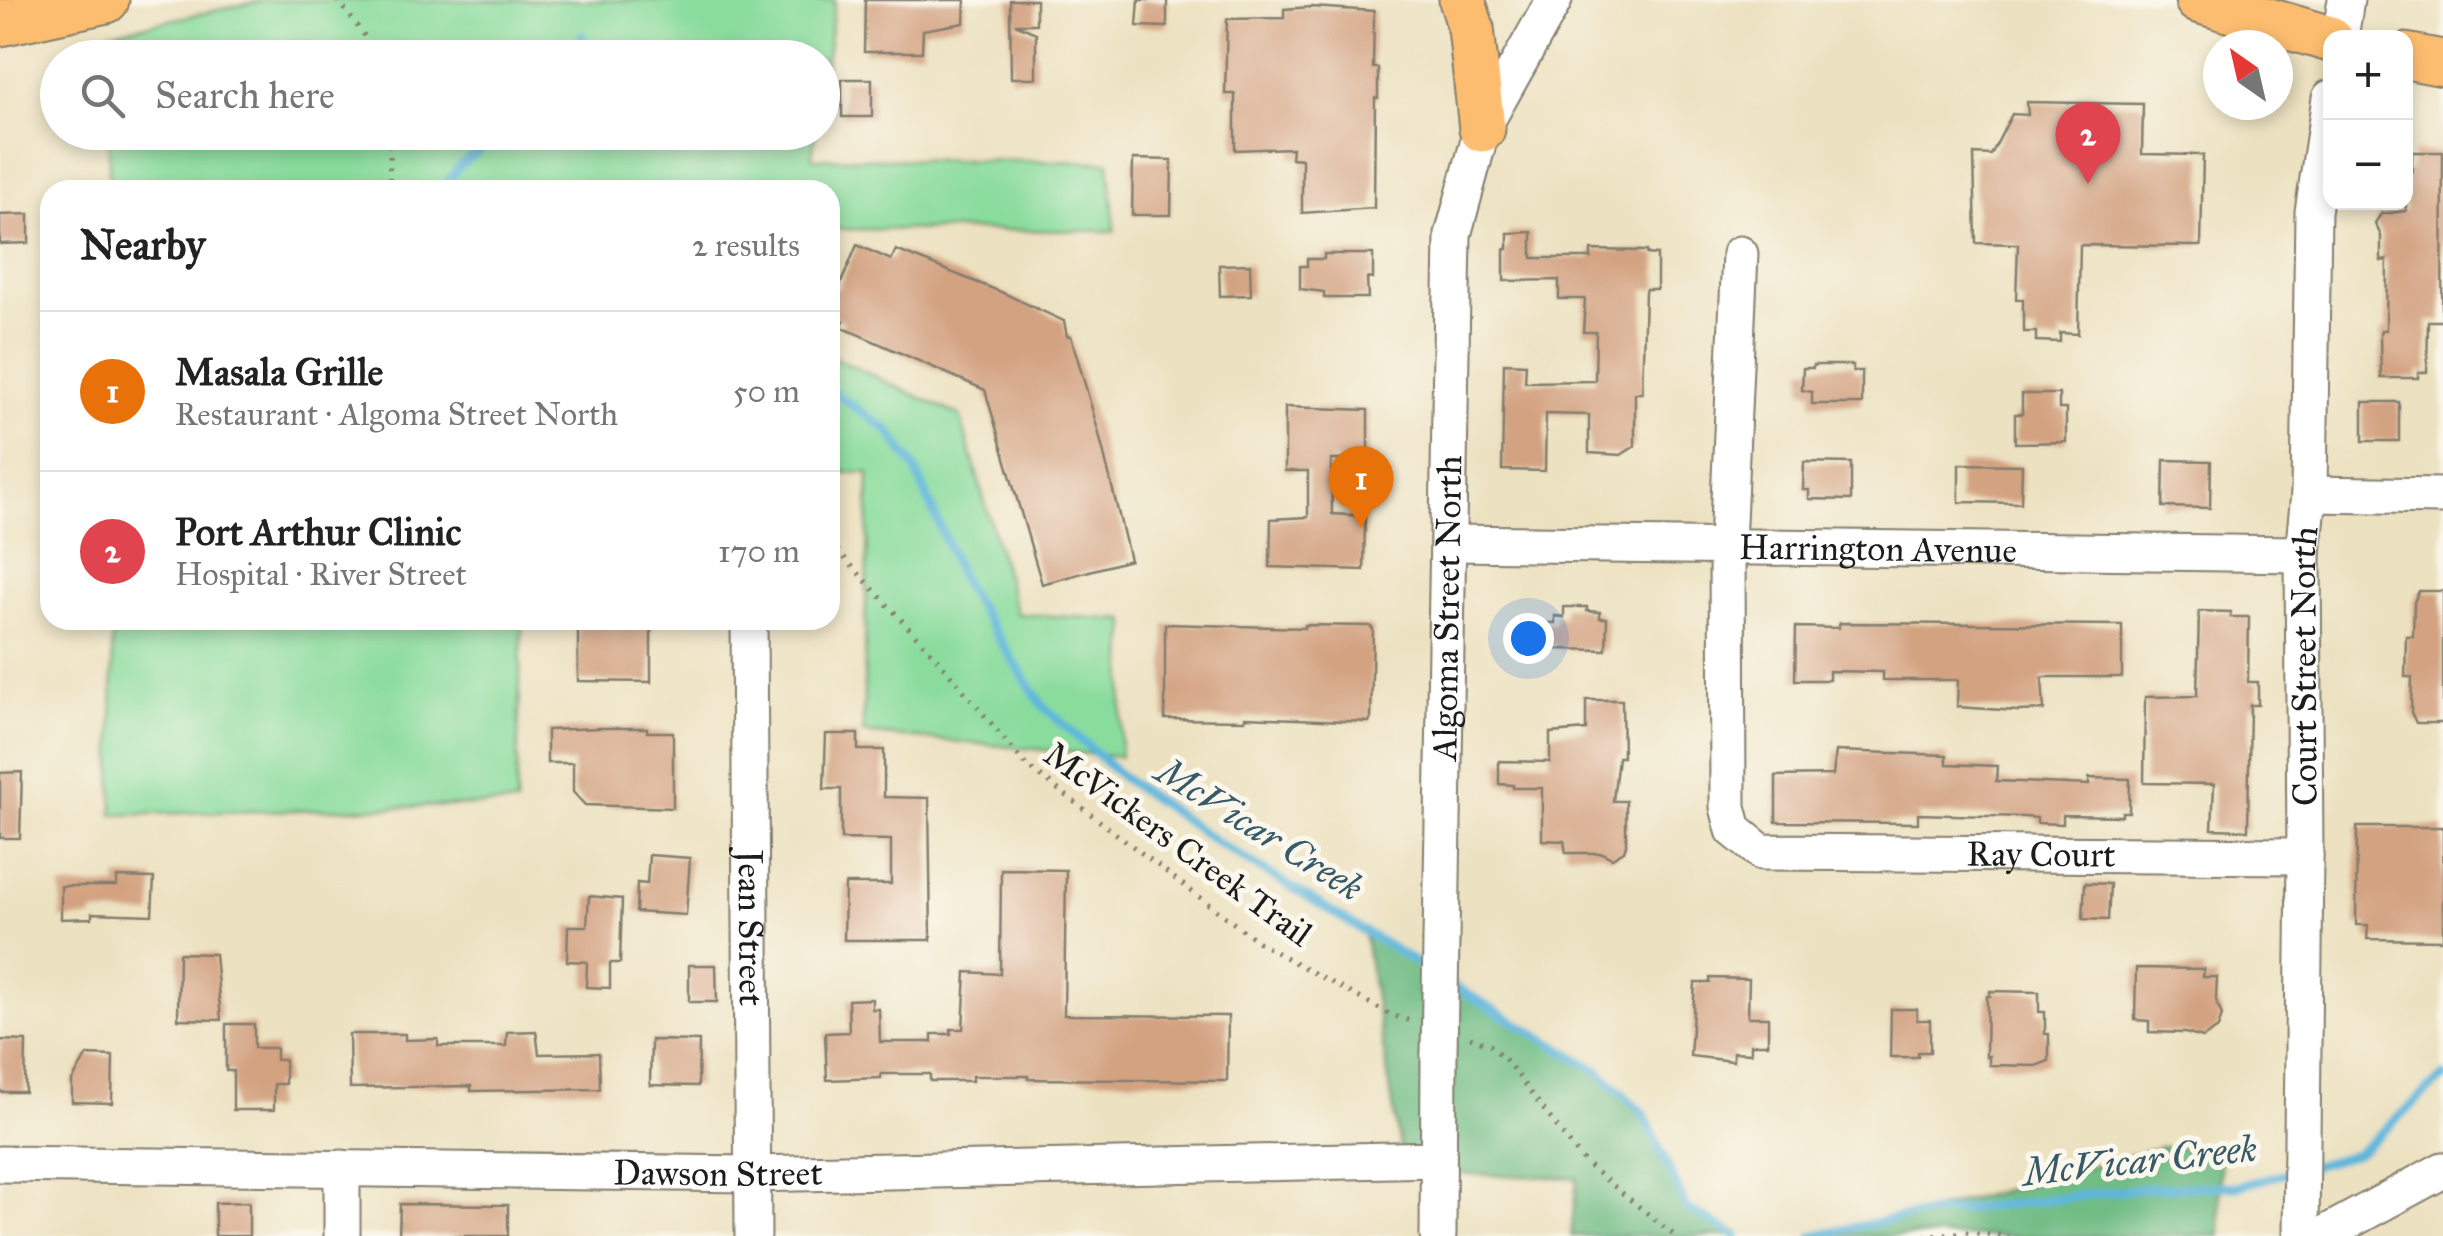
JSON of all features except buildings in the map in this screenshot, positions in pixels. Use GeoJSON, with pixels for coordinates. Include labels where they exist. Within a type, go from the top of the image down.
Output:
{"type":"FeatureCollection","features":[{"type":"Feature","properties":{"kind":"main road"},"geometry":{"type":"LineString","coordinates":[[0,23],[106,0]]}},
{"type":"Feature","properties":{"kind":"main road"},"geometry":{"type":"LineString","coordinates":[[1462,0],[1471,28],[1482,129]]}},
{"type":"Feature","properties":{"kind":"main road"},"geometry":{"type":"LineString","coordinates":[[2198,0],[2323,37]]}},
{"type":"Feature","properties":{"kind":"main road"},"geometry":{"type":"LineString","coordinates":[[2413,58],[2443,64]]}},
{"type":"Feature","properties":{"kind":"street","name":"Algoma Street North"},"geometry":{"type":"LineString","coordinates":[[1438,1236],[1453,236],[1482,129],[1554,0]]}},
{"type":"Feature","properties":{"kind":"street"},"geometry":{"type":"LineString","coordinates":[[2341,30],[2346,0]]}},
{"type":"Feature","properties":{"kind":"street","name":"Court Street North"},"geometry":{"type":"LineString","coordinates":[[2301,1236],[2303,554],[2308,494],[2312,212],[2327,120]]}},
{"type":"Feature","properties":{"kind":"street"},"geometry":{"type":"LineString","coordinates":[[1727,545],[1740,254]]}},
{"type":"Feature","properties":{"kind":"street"},"geometry":{"type":"LineString","coordinates":[[2308,494],[2443,496]]}},
{"type":"Feature","properties":{"kind":"street","name":"Harrington Avenue"},"geometry":{"type":"LineString","coordinates":[[1450,543],[2303,554]]}},
{"type":"Feature","properties":{"kind":"street","name":"Ray Court"},"geometry":{"type":"LineString","coordinates":[[1727,545],[1728,807],[1734,830],[1760,852],[2305,856]]}},
{"type":"Feature","properties":{"kind":"street","name":"Jean Street"},"geometry":{"type":"LineString","coordinates":[[749,630],[753,1236]]}},
{"type":"Feature","properties":{"kind":"street","name":"Dawson Street"},"geometry":{"type":"LineString","coordinates":[[0,1164],[750,1174],[1437,1159]]}},
{"type":"Feature","properties":{"kind":"street"},"geometry":{"type":"LineString","coordinates":[[342,1168],[342,1236]]}},
{"type":"Feature","properties":{"kind":"street"},"geometry":{"type":"LineString","coordinates":[[2321,1236],[2443,1170]]}},
{"type":"Feature","properties":{"kind":"path"},"geometry":{"type":"LineString","coordinates":[[338,0],[368,40]]}},
{"type":"Feature","properties":{"kind":"path"},"geometry":{"type":"LineString","coordinates":[[390,180],[391,150]]}},
{"type":"Feature","properties":{"kind":"path","name":"McVickers Creek Trail"},"geometry":{"type":"LineString","coordinates":[[840,553],[939,661],[1026,765],[1261,944],[1391,1015],[1443,1038],[1490,1045],[1584,1162],[1675,1236]]}},
{"type":"Feature","properties":{"kind":"path"},"geometry":{"type":"LineString","coordinates":[[1924,1236],[1964,1232],[2009,1236]]}},
{"type":"Feature","properties":{"kind":"green space"},"geometry":{"type":"Polygon","coordinates":[[[266,0],[835,0],[829,40],[108,40],[108,33],[266,0]]]}},
{"type":"Feature","properties":{"kind":"green space"},"geometry":{"type":"Polygon","coordinates":[[[109,150],[813,150],[812,158],[1109,162],[1115,231],[840,229],[840,180],[109,180],[109,150]]]}},
{"type":"Feature","properties":{"kind":"green space"},"geometry":{"type":"Polygon","coordinates":[[[840,361],[960,416],[1017,614],[1126,620],[1120,757],[863,733],[869,473],[840,472],[840,361]]]}},
{"type":"Feature","properties":{"kind":"green space"},"geometry":{"type":"Polygon","coordinates":[[[112,630],[522,630],[516,804],[113,815],[112,630]]]}},
{"type":"Feature","properties":{"kind":"green space"},"geometry":{"type":"Polygon","coordinates":[[[1364,932],[1598,1071],[1644,1114],[1686,1208],[1737,1236],[1571,1236],[1577,1178],[1404,1172],[1364,932]]]}},
{"type":"Feature","properties":{"kind":"green space"},"geometry":{"type":"Polygon","coordinates":[[[2162,1147],[2220,1150],[2220,1236],[1813,1236],[1909,1216],[2162,1147]]]}},
{"type":"Feature","properties":{"kind":"waterway","name":"McVicar Creek"},"geometry":{"type":"LineString","coordinates":[[581,40],[582,36]]}},
{"type":"Feature","properties":{"kind":"waterway","name":"McVicar Creek"},"geometry":{"type":"LineString","coordinates":[[450,180],[459,166],[480,150]]}},
{"type":"Feature","properties":{"kind":"waterway","name":"McVicar Creek"},"geometry":{"type":"LineString","coordinates":[[840,397],[888,430],[916,470],[964,585],[1042,705],[1123,778],[1215,841],[1433,973]]}},
{"type":"Feature","properties":{"kind":"waterway","name":"McVicar Creek"},"geometry":{"type":"LineString","coordinates":[[1450,984],[1598,1071],[1644,1114],[1686,1208],[1737,1236]]}},
{"type":"Feature","properties":{"kind":"waterway","name":"McVicar Creek"},"geometry":{"type":"LineString","coordinates":[[2309,1167],[2357,1154],[2443,1077]]}},
{"type":"Feature","properties":{"kind":"waterway","name":"McVicar Creek"},"geometry":{"type":"LineString","coordinates":[[1813,1236],[1909,1216],[2145,1188],[2238,1186],[2294,1171]]}},
{"type":"Feature","properties":{"kind":"place","name":"Port Arthur Clinic"},"geometry":{"type":"Point","coordinates":[2088,184]}},
{"type":"Feature","properties":{"kind":"place","name":"Masala Grille"},"geometry":{"type":"Point","coordinates":[1361,528]}}]}
